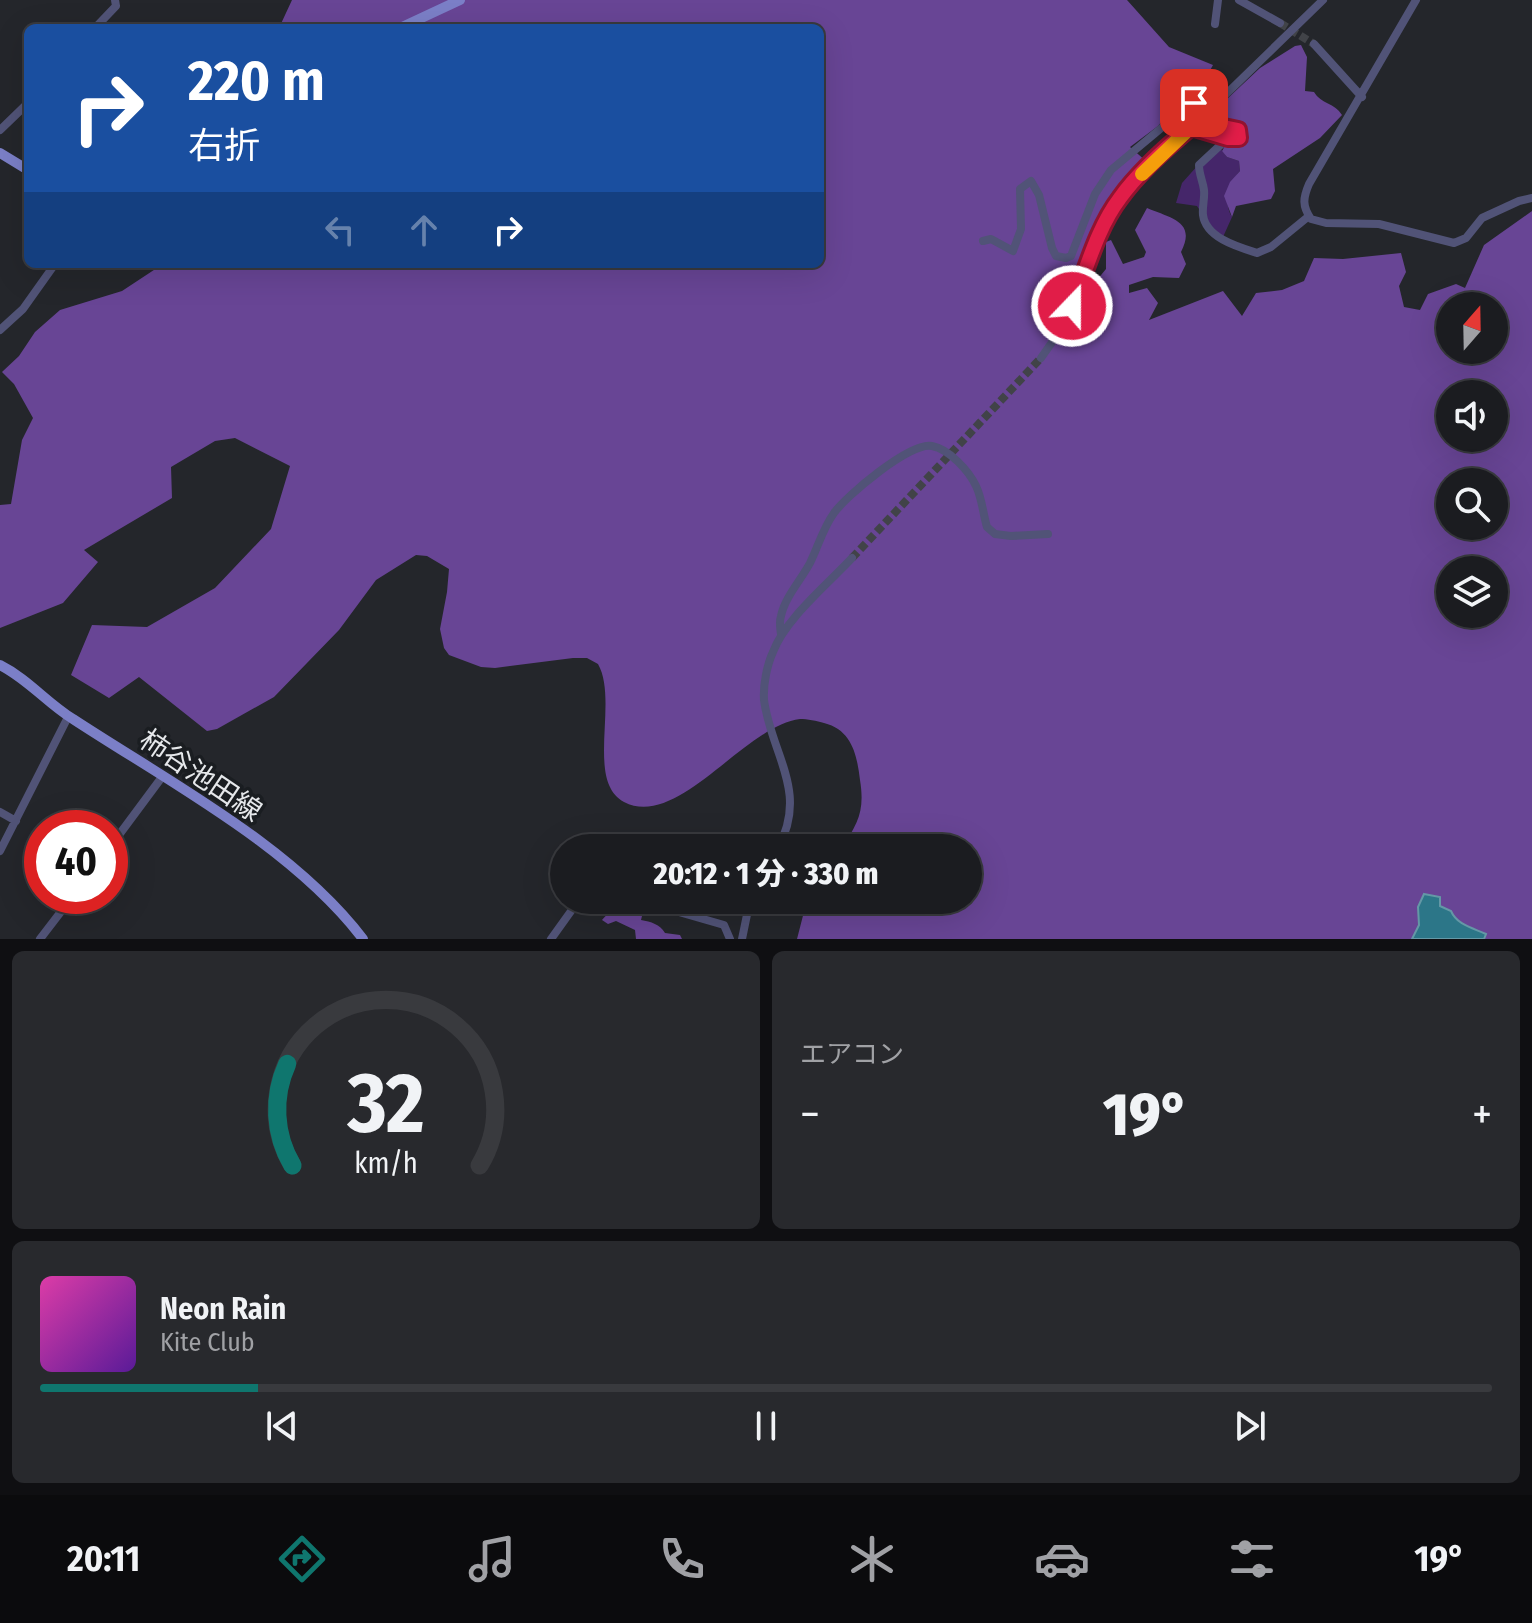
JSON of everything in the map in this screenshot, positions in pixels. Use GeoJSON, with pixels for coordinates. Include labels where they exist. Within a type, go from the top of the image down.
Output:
{"type":"FeatureCollection","features":[{"type":"Feature","properties":{"kind":"main road"},"geometry":{"type":"LineString","coordinates":[[409,24],[460,0]]}},
{"type":"Feature","properties":{"kind":"main road"},"geometry":{"type":"LineString","coordinates":[[0,153],[24,168]]}},
{"type":"Feature","properties":{"kind":"main road","name":"柿谷池田線"},"geometry":{"type":"LineString","coordinates":[[0,665],[25,680],[68,717],[222,816],[304,877],[363,939]]}},
{"type":"Feature","properties":{"kind":"street"},"geometry":{"type":"LineString","coordinates":[[99,24],[116,6],[115,0]]}},
{"type":"Feature","properties":{"kind":"street"},"geometry":{"type":"LineString","coordinates":[[1239,0],[1280,23]]}},
{"type":"Feature","properties":{"kind":"street"},"geometry":{"type":"LineString","coordinates":[[1041,358],[1062,328],[1107,218],[1120,197],[1323,0]]}},
{"type":"Feature","properties":{"kind":"street"},"geometry":{"type":"LineString","coordinates":[[1416,0],[1309,184],[1303,198],[1309,216],[1326,223],[1379,224],[1454,243],[1466,238],[1482,218],[1532,198]]}},
{"type":"Feature","properties":{"kind":"street"},"geometry":{"type":"LineString","coordinates":[[1215,24],[1220,1]]}},
{"type":"Feature","properties":{"kind":"street"},"geometry":{"type":"LineString","coordinates":[[1314,44],[1362,97]]}},
{"type":"Feature","properties":{"kind":"street"},"geometry":{"type":"LineString","coordinates":[[983,241],[991,239],[1013,251],[1021,229],[1020,189],[1031,181],[1045,213],[1056,256],[1071,256],[1095,194],[1111,170],[1181,111],[1194,103],[1219,126],[1238,130],[1239,138],[1228,138],[1191,127]]}},
{"type":"Feature","properties":{"kind":"street"},"geometry":{"type":"LineString","coordinates":[[0,130],[24,107]]}},
{"type":"Feature","properties":{"kind":"street"},"geometry":{"type":"LineString","coordinates":[[1228,138],[1199,165],[1204,194],[1203,216],[1207,226],[1224,241],[1257,253],[1271,247],[1309,216]]}},
{"type":"Feature","properties":{"kind":"street"},"geometry":{"type":"LineString","coordinates":[[0,330],[23,309],[52,268]]}},
{"type":"Feature","properties":{"kind":"street"},"geometry":{"type":"LineString","coordinates":[[781,634],[780,617],[785,605],[833,514],[861,486],[922,446],[931,445],[945,451],[973,481],[978,489],[987,527],[995,534],[1048,534]]}},
{"type":"Feature","properties":{"kind":"street"},"geometry":{"type":"LineString","coordinates":[[783,834],[789,814],[790,790],[764,699],[769,664],[781,634],[852,558]]}},
{"type":"Feature","properties":{"kind":"street"},"geometry":{"type":"LineString","coordinates":[[0,851],[68,717]]}},
{"type":"Feature","properties":{"kind":"street"},"geometry":{"type":"LineString","coordinates":[[128,823],[162,777]]}},
{"type":"Feature","properties":{"kind":"street"},"geometry":{"type":"LineString","coordinates":[[0,812],[16,821]]}},
{"type":"Feature","properties":{"kind":"street"},"geometry":{"type":"LineString","coordinates":[[40,939],[59,914]]}},
{"type":"Feature","properties":{"kind":"street"},"geometry":{"type":"LineString","coordinates":[[551,939],[569,914]]}},
{"type":"Feature","properties":{"kind":"street"},"geometry":{"type":"LineString","coordinates":[[686,914],[724,925],[730,939]]}},
{"type":"Feature","properties":{"kind":"street"},"geometry":{"type":"LineString","coordinates":[[742,939],[747,914]]}},
{"type":"Feature","properties":{"kind":"shaded area"},"geometry":{"type":"Polygon","coordinates":[[[292,0],[1127,0],[1169,47],[1213,65],[1196,96],[1175,106],[1158,126],[1130,147],[1147,162],[1112,197],[1086,257],[1092,286],[1106,269],[1106,242],[1111,240],[1123,264],[1144,257],[1146,252],[1135,230],[1147,208],[1179,222],[1186,233],[1181,252],[1186,264],[1179,278],[1153,277],[1129,285],[1129,293],[1147,288],[1158,303],[1149,320],[1223,291],[1242,316],[1256,293],[1282,290],[1304,281],[1314,258],[1343,259],[1401,253],[1406,272],[1399,286],[1404,307],[1420,310],[1428,294],[1456,284],[1465,288],[1484,245],[1532,211],[1532,939],[1484,939],[1486,934],[1461,922],[1451,911],[1440,906],[1418,907],[1419,925],[1412,939],[797,939],[803,914],[982,914],[982,834],[850,834],[861,809],[857,762],[851,745],[833,726],[800,719],[756,739],[689,790],[666,802],[645,807],[624,802],[613,792],[606,777],[604,680],[598,664],[587,658],[573,658],[495,668],[481,667],[449,655],[444,648],[440,629],[449,569],[427,556],[416,555],[376,580],[339,630],[274,697],[217,729],[207,731],[139,677],[109,698],[71,675],[92,625],[147,627],[215,588],[271,529],[290,466],[235,438],[215,441],[171,467],[172,498],[84,550],[98,562],[63,603],[0,628],[0,505],[11,504],[22,440],[33,418],[14,384],[2,372],[19,356],[35,332],[60,310],[122,291],[157,268],[824,268],[824,24],[281,24],[292,0]]]}},
{"type":"Feature","properties":{"kind":"shaded area"},"geometry":{"type":"Polygon","coordinates":[[[1301,45],[1307,57],[1305,91],[1314,92],[1342,115],[1320,138],[1273,169],[1275,191],[1271,199],[1236,206],[1232,217],[1224,196],[1230,182],[1240,171],[1239,161],[1227,157],[1222,151],[1226,144],[1242,139],[1244,128],[1222,123],[1211,114],[1260,68],[1301,45]]]}},
{"type":"Feature","properties":{"kind":"shaded area"},"geometry":{"type":"Polygon","coordinates":[[[1217,144],[1227,157],[1239,161],[1240,171],[1228,193],[1232,217],[1223,237],[1210,226],[1197,206],[1176,203],[1182,183],[1217,144]]]}},
{"type":"Feature","properties":{"kind":"shaded area"},"geometry":{"type":"Polygon","coordinates":[[[608,914],[642,914],[641,920],[658,925],[665,933],[680,935],[682,939],[636,939],[635,930],[616,921],[608,924],[602,920],[608,914]]]}},
{"type":"Feature","properties":{"kind":"water"},"geometry":{"type":"Polygon","coordinates":[[[1424,894],[1440,897],[1440,906],[1451,911],[1461,923],[1486,934],[1484,939],[1412,939],[1419,925],[1418,907],[1424,894]]]}},
{"type":"Feature","properties":{"kind":"tunnel"},"geometry":{"type":"LineString","coordinates":[[1280,23],[1314,44]]}},
{"type":"Feature","properties":{"kind":"tunnel"},"geometry":{"type":"LineString","coordinates":[[852,558],[1041,358]]}},
{"type":"Feature","properties":{"kind":"slow traffic"},"geometry":{"type":"LineString","coordinates":[[1142,174],[1190,128]]}},
{"type":"Feature","properties":{"kind":"route"},"geometry":{"type":"LineString","coordinates":[[1072,306],[1107,218],[1120,197],[1183,133],[1191,127],[1228,138],[1239,138],[1238,130],[1219,126],[1194,103]]}}]}
